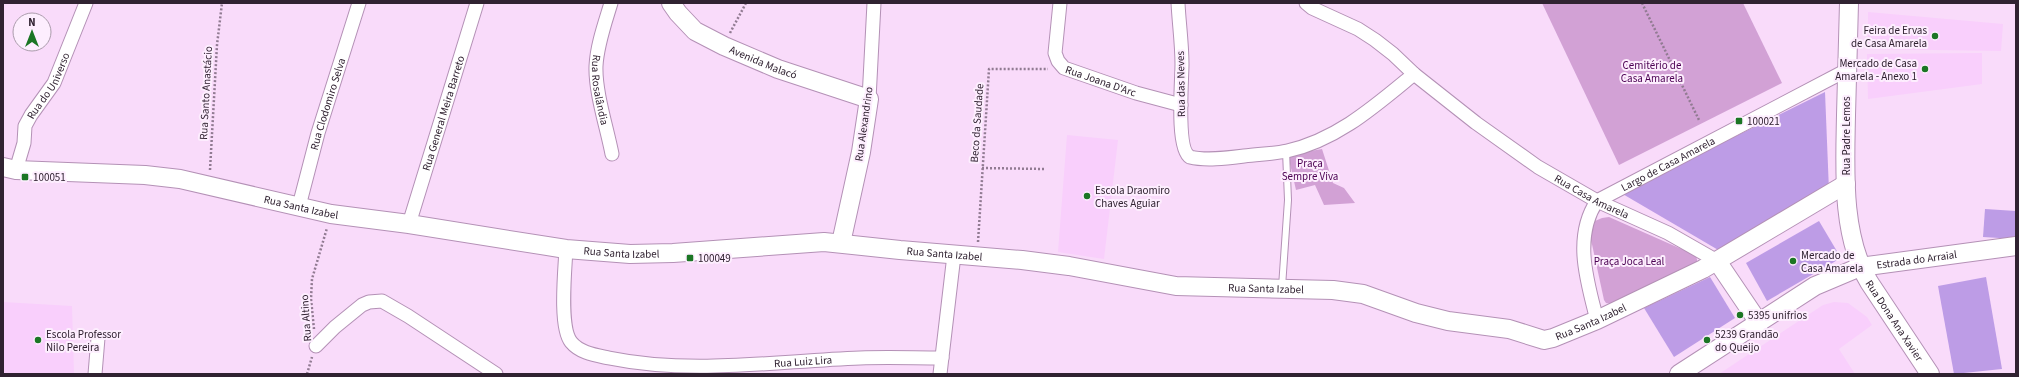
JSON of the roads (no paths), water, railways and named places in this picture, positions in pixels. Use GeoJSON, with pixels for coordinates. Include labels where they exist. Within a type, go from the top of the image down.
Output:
{"type":"FeatureCollection","features":[{"type":"Feature","properties":{"kind":"street","name":"Rua do Universo"},"geometry":{"type":"LineString","coordinates":[[10,168],[24,142],[26,126],[31,115],[54,83],[86,3]]}},
{"type":"Feature","properties":{"kind":"street","name":"Rua Clodomiro Selva"},"geometry":{"type":"LineString","coordinates":[[299,206],[318,133],[359,3]]}},
{"type":"Feature","properties":{"kind":"street","name":"Rua General Meira Barreto"},"geometry":{"type":"LineString","coordinates":[[409,224],[477,3]]}},
{"type":"Feature","properties":{"kind":"street","name":"Rua Rosalândia"},"geometry":{"type":"LineString","coordinates":[[611,3],[598,52],[596,67],[597,83],[612,154]]}},
{"type":"Feature","properties":{"kind":"street","name":"Avenida Malacó"},"geometry":{"type":"LineString","coordinates":[[671,3],[678,13],[696,31],[724,46],[778,69],[869,99]]}},
{"type":"Feature","properties":{"kind":"street","name":"Rua Alexandrino"},"geometry":{"type":"LineString","coordinates":[[841,243],[861,152],[869,99],[874,3]]}},
{"type":"Feature","properties":{"kind":"street","name":"Rua Joana D'Arc"},"geometry":{"type":"LineString","coordinates":[[1060,3],[1055,53],[1058,61],[1067,70],[1136,93],[1181,104]]}},
{"type":"Feature","properties":{"kind":"street","name":"Rua das Neves"},"geometry":{"type":"LineString","coordinates":[[1178,3],[1182,64],[1181,104],[1184,148],[1187,155],[1195,158],[1230,157],[1286,151]]}},
{"type":"Feature","properties":{"kind":"street","name":"Rua Casa Amarela"},"geometry":{"type":"LineString","coordinates":[[1306,3],[1312,8],[1358,29],[1374,40],[1476,123],[1538,167],[1597,201],[1668,233],[1717,261],[1759,323]]}},
{"type":"Feature","properties":{"kind":"street","name":"Rua Padre Lemos"},"geometry":{"type":"LineString","coordinates":[[1849,3],[1846,184],[1852,237],[1860,267]]}},
{"type":"Feature","properties":{"kind":"street","name":"Largo de Casa Amarela"},"geometry":{"type":"LineString","coordinates":[[1597,201],[1847,70]]}},
{"type":"Feature","properties":{"kind":"street"},"geometry":{"type":"LineString","coordinates":[[1286,151],[1315,142],[1337,132],[1368,111],[1414,74]]}},
{"type":"Feature","properties":{"kind":"street","name":"Rua Santa Izabel"},"geometry":{"type":"LineString","coordinates":[[10,168],[145,174],[210,184],[331,214],[409,224],[566,249],[637,254],[824,242],[1022,260],[1069,266],[1176,286],[1333,290],[1363,294],[1435,318],[1508,329],[1544,340],[1553,338],[1596,320],[1717,261],[1846,184]]}},
{"type":"Feature","properties":{"kind":"street"},"geometry":{"type":"LineString","coordinates":[[1596,320],[1586,275],[1583,252],[1588,219],[1597,201]]}},
{"type":"Feature","properties":{"kind":"street","name":"Estrada do Arraial"},"geometry":{"type":"LineString","coordinates":[[1679,374],[1815,286],[1860,267],[2016,246]]}},
{"type":"Feature","properties":{"kind":"street","name":"Rua Luiz Lira"},"geometry":{"type":"LineString","coordinates":[[566,249],[564,325],[570,341],[577,348],[590,354],[664,370],[860,358],[942,358]]}},
{"type":"Feature","properties":{"kind":"street"},"geometry":{"type":"LineString","coordinates":[[940,374],[954,255]]}},
{"type":"Feature","properties":{"kind":"street","name":"Rua Dona Ana Xavier"},"geometry":{"type":"LineString","coordinates":[[1860,267],[1930,374]]}},
{"type":"Feature","properties":{"kind":"street"},"geometry":{"type":"LineString","coordinates":[[316,346],[335,327],[362,306],[369,302],[382,301],[408,316],[496,374]]}},
{"type":"Feature","properties":{"kind":"street"},"geometry":{"type":"LineString","coordinates":[[95,374],[98,338]]}},
{"type":"Feature","properties":{"kind":"lane"},"geometry":{"type":"LineString","coordinates":[[1282,289],[1288,200],[1286,151]]}},
{"type":"Feature","properties":{"kind":"place","name":"Feira de Ervas de Casa Amarela"},"geometry":{"type":"Point","coordinates":[1935,36]}},
{"type":"Feature","properties":{"kind":"place","name":"Mercado de Casa Amarela - Anexo 1"},"geometry":{"type":"Point","coordinates":[1925,69]}},
{"type":"Feature","properties":{"kind":"place","name":"100021"},"geometry":{"type":"Point","coordinates":[1739,121]}},
{"type":"Feature","properties":{"kind":"place","name":"100051"},"geometry":{"type":"Point","coordinates":[25,177]}},
{"type":"Feature","properties":{"kind":"place","name":"Escola Draomiro Chaves Aguiar"},"geometry":{"type":"Point","coordinates":[1087,196]}},
{"type":"Feature","properties":{"kind":"place","name":"100049"},"geometry":{"type":"Point","coordinates":[690,258]}},
{"type":"Feature","properties":{"kind":"place","name":"Mercado de Casa Amarela"},"geometry":{"type":"Point","coordinates":[1793,261]}},
{"type":"Feature","properties":{"kind":"place","name":"5395 unifrios"},"geometry":{"type":"Point","coordinates":[1740,315]}},
{"type":"Feature","properties":{"kind":"place","name":"Escola Professor Nilo Pereira"},"geometry":{"type":"Point","coordinates":[38,340]}},
{"type":"Feature","properties":{"kind":"place","name":"5239 Grandão do Queijo"},"geometry":{"type":"Point","coordinates":[1707,340]}},
{"type":"Feature","properties":{"kind":"park label","name":"Cemitério de Casa Amarela"},"geometry":{"type":"Point","coordinates":[1652,71]}},
{"type":"Feature","properties":{"kind":"park label","name":"Praça Sempre Viva"},"geometry":{"type":"Point","coordinates":[1310,169]}},
{"type":"Feature","properties":{"kind":"park label","name":"Praça Joca Leal"},"geometry":{"type":"Point","coordinates":[1629,261]}}]}
